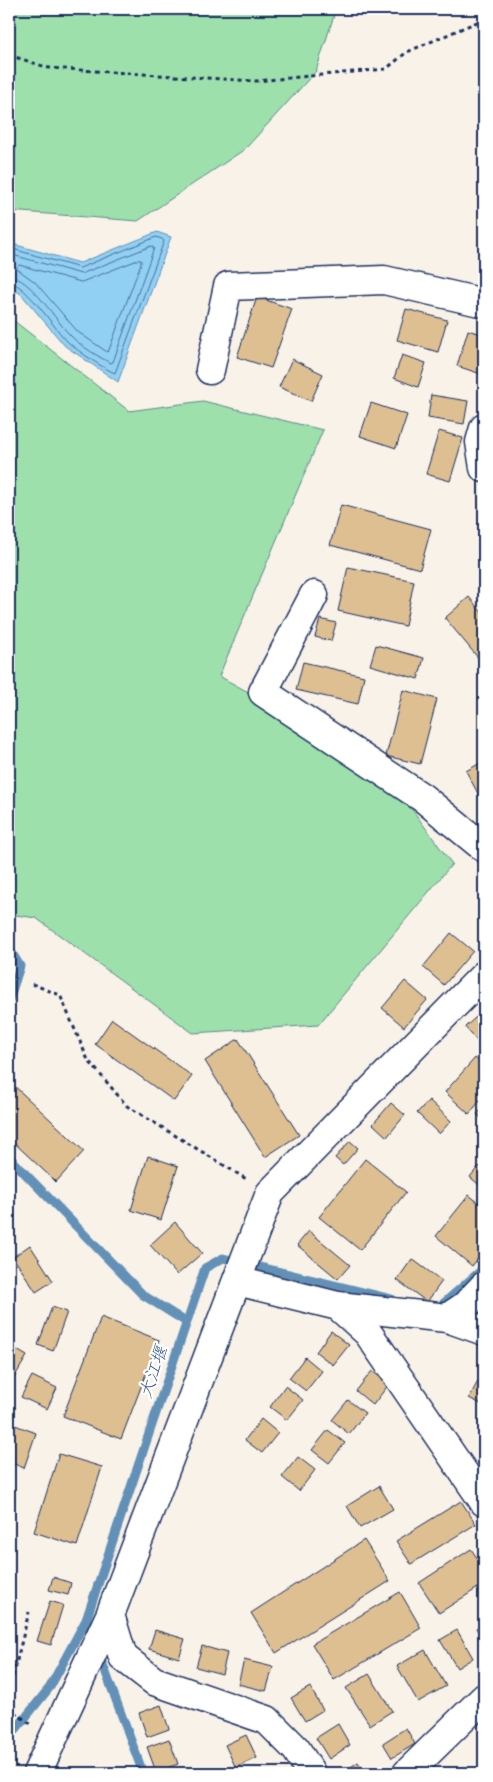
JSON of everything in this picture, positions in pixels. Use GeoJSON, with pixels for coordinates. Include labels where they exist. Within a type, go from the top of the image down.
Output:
{"type":"FeatureCollection","features":[{"type":"Feature","properties":{"kind":"street"},"geometry":{"type":"LineString","coordinates":[[210,370],[228,286],[384,280],[484,303]]}},
{"type":"Feature","properties":{"kind":"street"},"geometry":{"type":"LineString","coordinates":[[484,428],[480,442],[484,468]]}},
{"type":"Feature","properties":{"kind":"street"},"geometry":{"type":"LineString","coordinates":[[314,595],[263,692],[423,798],[484,848]]}},
{"type":"Feature","properties":{"kind":"street"},"geometry":{"type":"LineString","coordinates":[[37,1773],[110,1615],[270,1193],[484,975]]}},
{"type":"Feature","properties":{"kind":"street"},"geometry":{"type":"LineString","coordinates":[[237,1280],[338,1306],[447,1318],[484,1331]]}},
{"type":"Feature","properties":{"kind":"street"},"geometry":{"type":"LineString","coordinates":[[447,1318],[465,1306],[484,1286]]}},
{"type":"Feature","properties":{"kind":"street"},"geometry":{"type":"LineString","coordinates":[[338,1306],[368,1333],[484,1502]]}},
{"type":"Feature","properties":{"kind":"street"},"geometry":{"type":"LineString","coordinates":[[110,1615],[123,1657],[154,1681],[267,1720],[296,1749],[311,1773]]}},
{"type":"Feature","properties":{"kind":"street"},"geometry":{"type":"LineString","coordinates":[[407,1773],[484,1698]]}},
{"type":"Feature","properties":{"kind":"path"},"geometry":{"type":"LineString","coordinates":[[9,55],[49,68],[256,81],[386,69],[407,52],[484,19]]}},
{"type":"Feature","properties":{"kind":"path"},"geometry":{"type":"LineString","coordinates":[[32,984],[60,995],[88,1060],[127,1106],[270,1193]]}},
{"type":"Feature","properties":{"kind":"path"},"geometry":{"type":"LineString","coordinates":[[9,1692],[29,1612]]}},
{"type":"Feature","properties":{"kind":"path"},"geometry":{"type":"LineString","coordinates":[[9,1698],[10,1711],[52,1739]]}},
{"type":"Feature","properties":{"kind":"path"},"geometry":{"type":"LineString","coordinates":[[465,1773],[484,1767]]}},
{"type":"Feature","properties":{"kind":"green space"},"geometry":{"type":"Polygon","coordinates":[[[9,9],[336,9],[316,71],[245,149],[138,221],[9,211],[9,9]]]}},
{"type":"Feature","properties":{"kind":"green space"},"geometry":{"type":"Polygon","coordinates":[[[9,317],[129,411],[203,401],[323,430],[219,676],[378,763],[452,864],[318,1025],[193,1033],[36,918],[9,914],[9,317]]]}},
{"type":"Feature","properties":{"kind":"water"},"geometry":{"type":"Polygon","coordinates":[[[157,232],[171,237],[118,382],[65,346],[21,294],[9,286],[9,243],[80,263],[157,232]]]}},
{"type":"Feature","properties":{"kind":"building"},"geometry":{"type":"Polygon","coordinates":[[[257,297],[292,309],[271,368],[237,357],[257,297]]]}},
{"type":"Feature","properties":{"kind":"building"},"geometry":{"type":"Polygon","coordinates":[[[406,309],[447,320],[438,352],[397,340],[406,309]]]}},
{"type":"Feature","properties":{"kind":"building"},"geometry":{"type":"Polygon","coordinates":[[[468,330],[484,335],[484,375],[457,366],[468,330]]]}},
{"type":"Feature","properties":{"kind":"building"},"geometry":{"type":"Polygon","coordinates":[[[402,355],[426,363],[418,387],[394,378],[402,355]]]}},
{"type":"Feature","properties":{"kind":"building"},"geometry":{"type":"Polygon","coordinates":[[[292,359],[323,374],[311,401],[279,387],[292,359]]]}},
{"type":"Feature","properties":{"kind":"building"},"geometry":{"type":"Polygon","coordinates":[[[431,395],[468,401],[464,424],[428,418],[431,395]]]}},
{"type":"Feature","properties":{"kind":"building"},"geometry":{"type":"Polygon","coordinates":[[[371,403],[407,415],[396,448],[360,436],[371,403]]]}},
{"type":"Feature","properties":{"kind":"building"},"geometry":{"type":"Polygon","coordinates":[[[439,431],[463,438],[450,481],[426,474],[439,431]]]}},
{"type":"Feature","properties":{"kind":"building"},"geometry":{"type":"Polygon","coordinates":[[[341,505],[431,529],[420,569],[330,545],[341,505]]]}},
{"type":"Feature","properties":{"kind":"building"},"geometry":{"type":"Polygon","coordinates":[[[348,567],[414,581],[405,626],[338,611],[348,567]]]}},
{"type":"Feature","properties":{"kind":"building"},"geometry":{"type":"Polygon","coordinates":[[[469,597],[484,615],[484,665],[445,618],[469,597]]]}},
{"type":"Feature","properties":{"kind":"building"},"geometry":{"type":"Polygon","coordinates":[[[320,619],[336,623],[331,641],[315,637],[320,619]]]}},
{"type":"Feature","properties":{"kind":"building"},"geometry":{"type":"Polygon","coordinates":[[[376,645],[424,658],[418,679],[370,665],[376,645]]]}},
{"type":"Feature","properties":{"kind":"building"},"geometry":{"type":"Polygon","coordinates":[[[303,662],[364,676],[358,704],[296,690],[303,662]]]}},
{"type":"Feature","properties":{"kind":"building"},"geometry":{"type":"Polygon","coordinates":[[[403,690],[437,699],[420,764],[386,756],[403,690]]]}},
{"type":"Feature","properties":{"kind":"building"},"geometry":{"type":"Polygon","coordinates":[[[484,761],[484,803],[483,803],[466,771],[484,761]]]}},
{"type":"Feature","properties":{"kind":"building"},"geometry":{"type":"Polygon","coordinates":[[[451,933],[473,951],[444,985],[423,967],[451,933]]]}},
{"type":"Feature","properties":{"kind":"building"},"geometry":{"type":"Polygon","coordinates":[[[405,981],[427,1000],[404,1027],[382,1008],[405,981]]]}},
{"type":"Feature","properties":{"kind":"building"},"geometry":{"type":"Polygon","coordinates":[[[484,1010],[484,1049],[465,1027],[484,1010]]]}},
{"type":"Feature","properties":{"kind":"building"},"geometry":{"type":"Polygon","coordinates":[[[112,1019],[192,1076],[174,1101],[95,1044],[112,1019]]]}},
{"type":"Feature","properties":{"kind":"building"},"geometry":{"type":"Polygon","coordinates":[[[238,1039],[299,1135],[265,1157],[205,1061],[238,1039]]]}},
{"type":"Feature","properties":{"kind":"building"},"geometry":{"type":"Polygon","coordinates":[[[475,1058],[484,1066],[484,1096],[469,1114],[445,1092],[475,1058]]]}},
{"type":"Feature","properties":{"kind":"building"},"geometry":{"type":"Polygon","coordinates":[[[9,1081],[84,1151],[56,1182],[9,1138],[9,1081]]]}},
{"type":"Feature","properties":{"kind":"building"},"geometry":{"type":"Polygon","coordinates":[[[429,1100],[451,1121],[439,1134],[417,1113],[429,1100]]]}},
{"type":"Feature","properties":{"kind":"building"},"geometry":{"type":"Polygon","coordinates":[[[391,1103],[405,1115],[387,1137],[373,1124],[391,1103]]]}},
{"type":"Feature","properties":{"kind":"building"},"geometry":{"type":"Polygon","coordinates":[[[484,1107],[484,1121],[477,1114],[484,1107]]]}},
{"type":"Feature","properties":{"kind":"building"},"geometry":{"type":"Polygon","coordinates":[[[350,1141],[358,1148],[343,1165],[335,1158],[350,1141]]]}},
{"type":"Feature","properties":{"kind":"building"},"geometry":{"type":"Polygon","coordinates":[[[148,1156],[178,1166],[161,1220],[131,1210],[148,1156]]]}},
{"type":"Feature","properties":{"kind":"building"},"geometry":{"type":"Polygon","coordinates":[[[365,1159],[406,1192],[360,1250],[319,1217],[365,1159]]]}},
{"type":"Feature","properties":{"kind":"building"},"geometry":{"type":"Polygon","coordinates":[[[479,1166],[484,1171],[484,1189],[470,1177],[479,1166]]]}},
{"type":"Feature","properties":{"kind":"building"},"geometry":{"type":"Polygon","coordinates":[[[469,1195],[484,1207],[484,1251],[472,1266],[436,1236],[469,1195]]]}},
{"type":"Feature","properties":{"kind":"building"},"geometry":{"type":"Polygon","coordinates":[[[175,1222],[202,1253],[177,1275],[150,1245],[175,1222]]]}},
{"type":"Feature","properties":{"kind":"building"},"geometry":{"type":"Polygon","coordinates":[[[309,1231],[350,1265],[338,1279],[297,1245],[309,1231]]]}},
{"type":"Feature","properties":{"kind":"building"},"geometry":{"type":"Polygon","coordinates":[[[30,1245],[53,1281],[36,1292],[13,1257],[30,1245]]]}},
{"type":"Feature","properties":{"kind":"building"},"geometry":{"type":"Polygon","coordinates":[[[412,1259],[442,1281],[427,1302],[397,1280],[412,1259]]]}},
{"type":"Feature","properties":{"kind":"building"},"geometry":{"type":"Polygon","coordinates":[[[52,1307],[67,1312],[53,1351],[38,1345],[52,1307]]]}},
{"type":"Feature","properties":{"kind":"building"},"geometry":{"type":"Polygon","coordinates":[[[101,1317],[159,1340],[121,1439],[63,1416],[101,1317]]]}},
{"type":"Feature","properties":{"kind":"building"},"geometry":{"type":"Polygon","coordinates":[[[331,1331],[349,1345],[333,1365],[316,1352],[331,1331]]]}},
{"type":"Feature","properties":{"kind":"building"},"geometry":{"type":"Polygon","coordinates":[[[17,1350],[27,1356],[12,1381],[9,1378],[9,1365],[17,1350]]]}},
{"type":"Feature","properties":{"kind":"building"},"geometry":{"type":"Polygon","coordinates":[[[305,1357],[322,1371],[306,1391],[289,1378],[305,1357]]]}},
{"type":"Feature","properties":{"kind":"building"},"geometry":{"type":"Polygon","coordinates":[[[484,1370],[484,1402],[483,1405],[469,1398],[484,1370]]]}},
{"type":"Feature","properties":{"kind":"building"},"geometry":{"type":"Polygon","coordinates":[[[372,1371],[389,1384],[373,1405],[356,1391],[372,1371]]]}},
{"type":"Feature","properties":{"kind":"building"},"geometry":{"type":"Polygon","coordinates":[[[32,1376],[57,1388],[47,1409],[21,1397],[32,1376]]]}},
{"type":"Feature","properties":{"kind":"building"},"geometry":{"type":"Polygon","coordinates":[[[285,1386],[303,1400],[287,1420],[270,1407],[285,1386]]]}},
{"type":"Feature","properties":{"kind":"building"},"geometry":{"type":"Polygon","coordinates":[[[348,1400],[365,1413],[349,1434],[332,1420],[348,1400]]]}},
{"type":"Feature","properties":{"kind":"building"},"geometry":{"type":"Polygon","coordinates":[[[261,1419],[278,1433],[262,1453],[245,1440],[261,1419]]]}},
{"type":"Feature","properties":{"kind":"building"},"geometry":{"type":"Polygon","coordinates":[[[15,1425],[36,1433],[24,1468],[9,1462],[9,1441],[15,1425]]]}},
{"type":"Feature","properties":{"kind":"building"},"geometry":{"type":"Polygon","coordinates":[[[328,1430],[345,1443],[329,1463],[312,1450],[328,1430]]]}},
{"type":"Feature","properties":{"kind":"building"},"geometry":{"type":"Polygon","coordinates":[[[59,1454],[102,1467],[77,1546],[34,1532],[59,1454]]]}},
{"type":"Feature","properties":{"kind":"building"},"geometry":{"type":"Polygon","coordinates":[[[298,1457],[315,1470],[299,1491],[282,1477],[298,1457]]]}},
{"type":"Feature","properties":{"kind":"building"},"geometry":{"type":"Polygon","coordinates":[[[379,1486],[393,1509],[360,1528],[347,1506],[379,1486]]]}},
{"type":"Feature","properties":{"kind":"building"},"geometry":{"type":"Polygon","coordinates":[[[461,1501],[476,1524],[411,1564],[396,1541],[461,1501]]]}},
{"type":"Feature","properties":{"kind":"building"},"geometry":{"type":"Polygon","coordinates":[[[364,1540],[390,1581],[276,1653],[251,1613],[364,1540]]]}},
{"type":"Feature","properties":{"kind":"building"},"geometry":{"type":"Polygon","coordinates":[[[471,1549],[484,1568],[484,1584],[439,1613],[419,1583],[471,1549]]]}},
{"type":"Feature","properties":{"kind":"building"},"geometry":{"type":"Polygon","coordinates":[[[53,1577],[71,1583],[68,1595],[49,1590],[53,1577]]]}},
{"type":"Feature","properties":{"kind":"building"},"geometry":{"type":"Polygon","coordinates":[[[400,1592],[421,1628],[334,1680],[312,1644],[400,1592]]]}},
{"type":"Feature","properties":{"kind":"building"},"geometry":{"type":"Polygon","coordinates":[[[50,1601],[63,1605],[51,1645],[37,1641],[50,1601]]]}},
{"type":"Feature","properties":{"kind":"building"},"geometry":{"type":"Polygon","coordinates":[[[484,1623],[484,1643],[476,1628],[484,1623]]]}},
{"type":"Feature","properties":{"kind":"building"},"geometry":{"type":"Polygon","coordinates":[[[155,1630],[185,1639],[179,1658],[149,1649],[155,1630]]]}},
{"type":"Feature","properties":{"kind":"building"},"geometry":{"type":"Polygon","coordinates":[[[457,1630],[473,1658],[457,1668],[440,1640],[457,1630]]]}},
{"type":"Feature","properties":{"kind":"building"},"geometry":{"type":"Polygon","coordinates":[[[202,1646],[227,1653],[222,1674],[196,1667],[202,1646]]]}},
{"type":"Feature","properties":{"kind":"building"},"geometry":{"type":"Polygon","coordinates":[[[425,1650],[446,1686],[418,1702],[397,1666],[425,1650]]]}},
{"type":"Feature","properties":{"kind":"building"},"geometry":{"type":"Polygon","coordinates":[[[244,1660],[273,1667],[266,1691],[238,1684],[244,1660]]]}},
{"type":"Feature","properties":{"kind":"building"},"geometry":{"type":"Polygon","coordinates":[[[369,1674],[392,1711],[370,1725],[346,1688],[369,1674]]]}},
{"type":"Feature","properties":{"kind":"building"},"geometry":{"type":"Polygon","coordinates":[[[310,1687],[323,1710],[305,1721],[291,1698],[310,1687]]]}},
{"type":"Feature","properties":{"kind":"building"},"geometry":{"type":"Polygon","coordinates":[[[161,1705],[169,1729],[147,1737],[139,1713],[161,1705]]]}},
{"type":"Feature","properties":{"kind":"building"},"geometry":{"type":"Polygon","coordinates":[[[338,1724],[350,1745],[329,1759],[316,1738],[338,1724]]]}},
{"type":"Feature","properties":{"kind":"building"},"geometry":{"type":"Polygon","coordinates":[[[406,1728],[415,1744],[392,1758],[383,1743],[406,1728]]]}},
{"type":"Feature","properties":{"kind":"building"},"geometry":{"type":"Polygon","coordinates":[[[246,1735],[257,1758],[236,1768],[225,1745],[246,1735]]]}},
{"type":"Feature","properties":{"kind":"building"},"geometry":{"type":"Polygon","coordinates":[[[169,1739],[178,1764],[156,1772],[147,1747],[169,1739]]]}},
{"type":"Feature","properties":{"kind":"building"},"geometry":{"type":"Polygon","coordinates":[[[358,1762],[366,1773],[342,1773],[358,1762]]]}},
{"type":"Feature","properties":{"kind":"waterway"},"geometry":{"type":"LineString","coordinates":[[9,948],[20,966],[9,1000]]}},
{"type":"Feature","properties":{"kind":"waterway"},"geometry":{"type":"LineString","coordinates":[[9,1157],[143,1295],[186,1322]]}},
{"type":"Feature","properties":{"kind":"waterway","name":"大江堰"},"geometry":{"type":"LineString","coordinates":[[93,1637],[86,1620],[205,1268],[223,1258],[392,1299]]}},
{"type":"Feature","properties":{"kind":"waterway","name":"大江堰"},"geometry":{"type":"LineString","coordinates":[[436,1310],[484,1268]]}},
{"type":"Feature","properties":{"kind":"waterway"},"geometry":{"type":"LineString","coordinates":[[9,1738],[50,1687],[86,1620]]}},
{"type":"Feature","properties":{"kind":"waterway","name":"大江堰"},"geometry":{"type":"LineString","coordinates":[[99,1654],[143,1773]]}}]}
